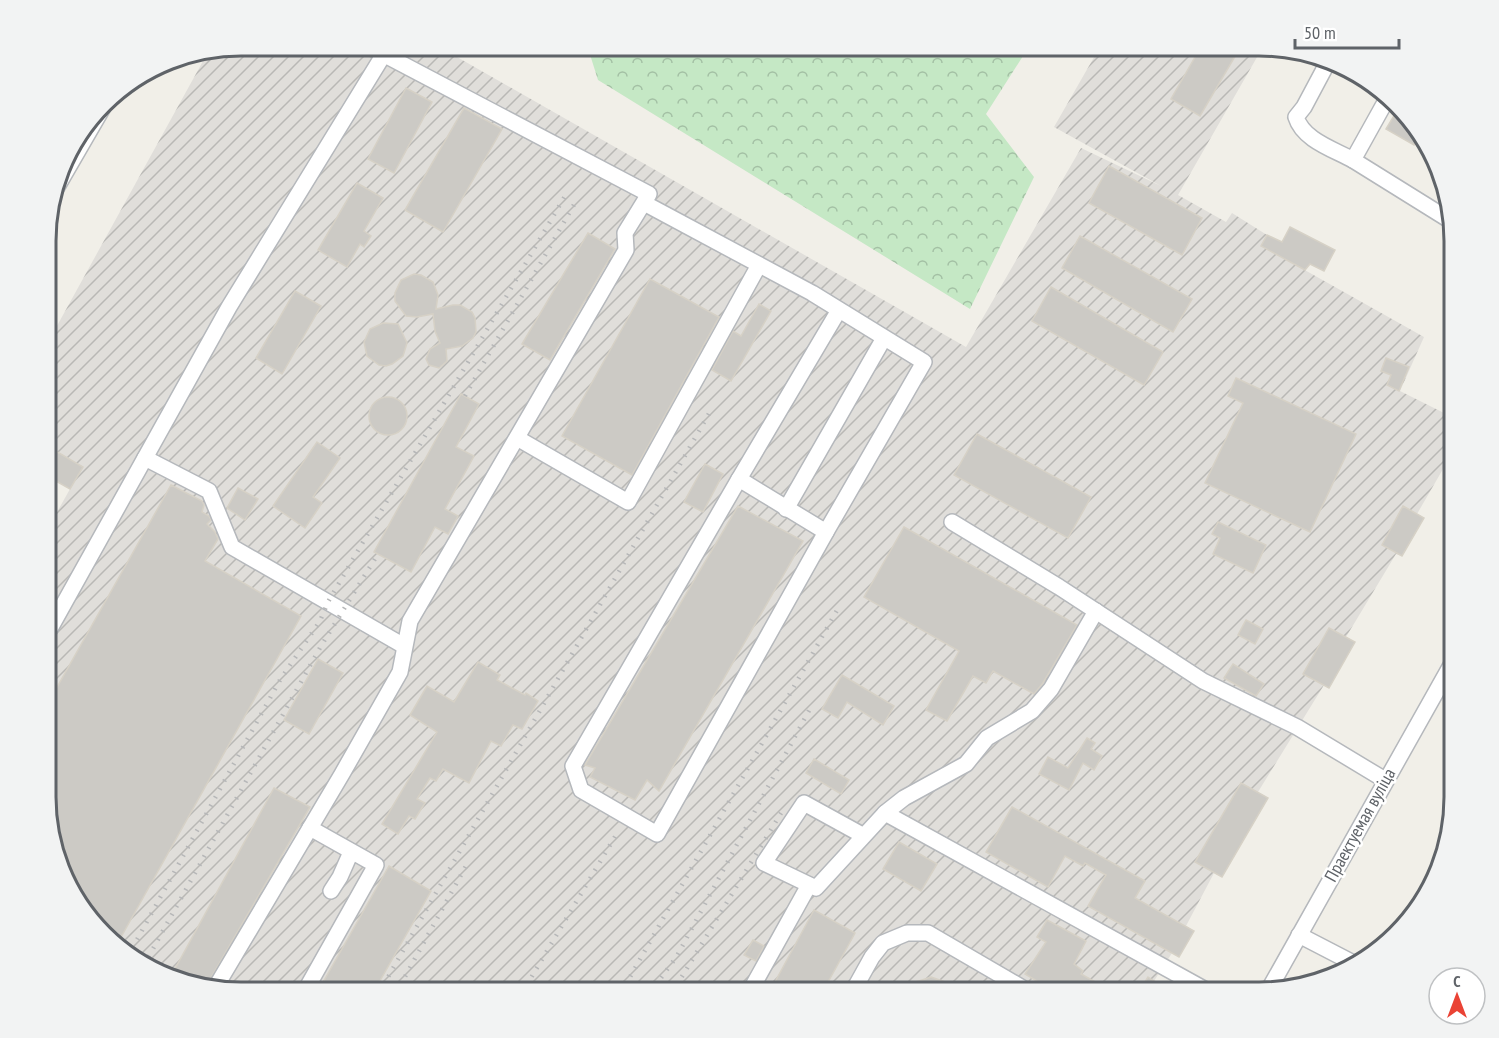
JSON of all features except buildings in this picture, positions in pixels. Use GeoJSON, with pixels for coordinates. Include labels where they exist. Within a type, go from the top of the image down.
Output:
{"type":"FeatureCollection","features":[{"type":"Feature","properties":{"kind":"street"},"geometry":{"type":"LineString","coordinates":[[56,618],[229,307],[383,56]]}},
{"type":"Feature","properties":{"kind":"street"},"geometry":{"type":"LineString","coordinates":[[219,981],[399,672],[410,621],[626,250],[626,233],[649,194],[388,56]]}},
{"type":"Feature","properties":{"kind":"street"},"geometry":{"type":"LineString","coordinates":[[1325,68],[1304,107],[1296,117],[1299,127],[1313,138],[1441,215]]}},
{"type":"Feature","properties":{"kind":"street"},"geometry":{"type":"LineString","coordinates":[[1353,160],[1383,105]]}},
{"type":"Feature","properties":{"kind":"street"},"geometry":{"type":"LineString","coordinates":[[644,203],[839,310],[924,362],[657,834],[581,790],[573,766],[839,310]]}},
{"type":"Feature","properties":{"kind":"street"},"geometry":{"type":"LineString","coordinates":[[517,438],[628,502],[759,265]]}},
{"type":"Feature","properties":{"kind":"street"},"geometry":{"type":"LineString","coordinates":[[786,509],[884,338]]}},
{"type":"Feature","properties":{"kind":"street"},"geometry":{"type":"LineString","coordinates":[[146,458],[209,490],[232,547],[404,646]]}},
{"type":"Feature","properties":{"kind":"street"},"geometry":{"type":"LineString","coordinates":[[739,479],[826,532]]}},
{"type":"Feature","properties":{"kind":"street"},"geometry":{"type":"LineString","coordinates":[[952,522],[1096,611],[1203,681],[1297,727],[1385,780]]}},
{"type":"Feature","properties":{"kind":"street"},"geometry":{"type":"LineString","coordinates":[[864,836],[804,803],[764,863],[816,888],[864,836],[885,813],[904,798],[966,764],[987,738],[1032,711],[1051,688],[1096,611]]}},
{"type":"Feature","properties":{"kind":"street","name":"Праектуемая вуліца"},"geometry":{"type":"LineString","coordinates":[[1273,982],[1443,679]]}},
{"type":"Feature","properties":{"kind":"street"},"geometry":{"type":"LineString","coordinates":[[885,813],[1191,982]]}},
{"type":"Feature","properties":{"kind":"street"},"geometry":{"type":"LineString","coordinates":[[310,828],[376,865],[310,982]]}},
{"type":"Feature","properties":{"kind":"street"},"geometry":{"type":"LineString","coordinates":[[331,891],[351,852]]}},
{"type":"Feature","properties":{"kind":"street"},"geometry":{"type":"LineString","coordinates":[[755,982],[809,885]]}},
{"type":"Feature","properties":{"kind":"street"},"geometry":{"type":"LineString","coordinates":[[858,982],[883,943],[906,933],[928,933],[1013,982]]}},
{"type":"Feature","properties":{"kind":"street"},"geometry":{"type":"LineString","coordinates":[[1299,935],[1346,959]]}},
{"type":"Feature","properties":{"kind":"shaded area"},"geometry":{"type":"Polygon","coordinates":[[[229,56],[455,56],[966,347],[1081,148],[1161,186],[1054,127],[1095,56],[1258,56],[1178,195],[1226,222],[1232,213],[1267,235],[1262,246],[1424,337],[1400,391],[1443,412],[1443,469],[1417,514],[1424,518],[1402,556],[1396,554],[1346,637],[1355,642],[1329,688],[1324,685],[1258,792],[1268,798],[1222,877],[1214,873],[1186,926],[1194,931],[1179,957],[1172,953],[1154,982],[229,982],[181,973],[128,944],[102,919],[87,900],[65,857],[56,809],[56,514],[70,489],[56,481],[56,328],[205,59],[229,56]]]}},
{"type":"Feature","properties":{"kind":"green space"},"geometry":{"type":"Polygon","coordinates":[[[590,56],[1023,56],[986,114],[1034,177],[970,309],[598,80],[590,56]]]}},
{"type":"Feature","properties":{"kind":"railway"},"geometry":{"type":"LineString","coordinates":[[133,947],[280,680],[320,621],[328,602],[565,196]]}},
{"type":"Feature","properties":{"kind":"railway"},"geometry":{"type":"LineString","coordinates":[[465,396],[576,201]]}},
{"type":"Feature","properties":{"kind":"railway"},"geometry":{"type":"LineString","coordinates":[[385,982],[711,410]]}},
{"type":"Feature","properties":{"kind":"railway"},"geometry":{"type":"LineString","coordinates":[[148,957],[321,646],[378,554]]}},
{"type":"Feature","properties":{"kind":"railway"},"geometry":{"type":"LineString","coordinates":[[627,982],[840,605]]}},
{"type":"Feature","properties":{"kind":"railway"},"geometry":{"type":"LineString","coordinates":[[658,982],[677,956],[812,705]]}},
{"type":"Feature","properties":{"kind":"railway"},"geometry":{"type":"LineString","coordinates":[[679,982],[781,813]]}},
{"type":"Feature","properties":{"kind":"railway"},"geometry":{"type":"LineString","coordinates":[[529,982],[616,835]]}},
{"type":"Feature","properties":{"kind":"railway"},"geometry":{"type":"LineString","coordinates":[[402,982],[466,866]]}}]}
